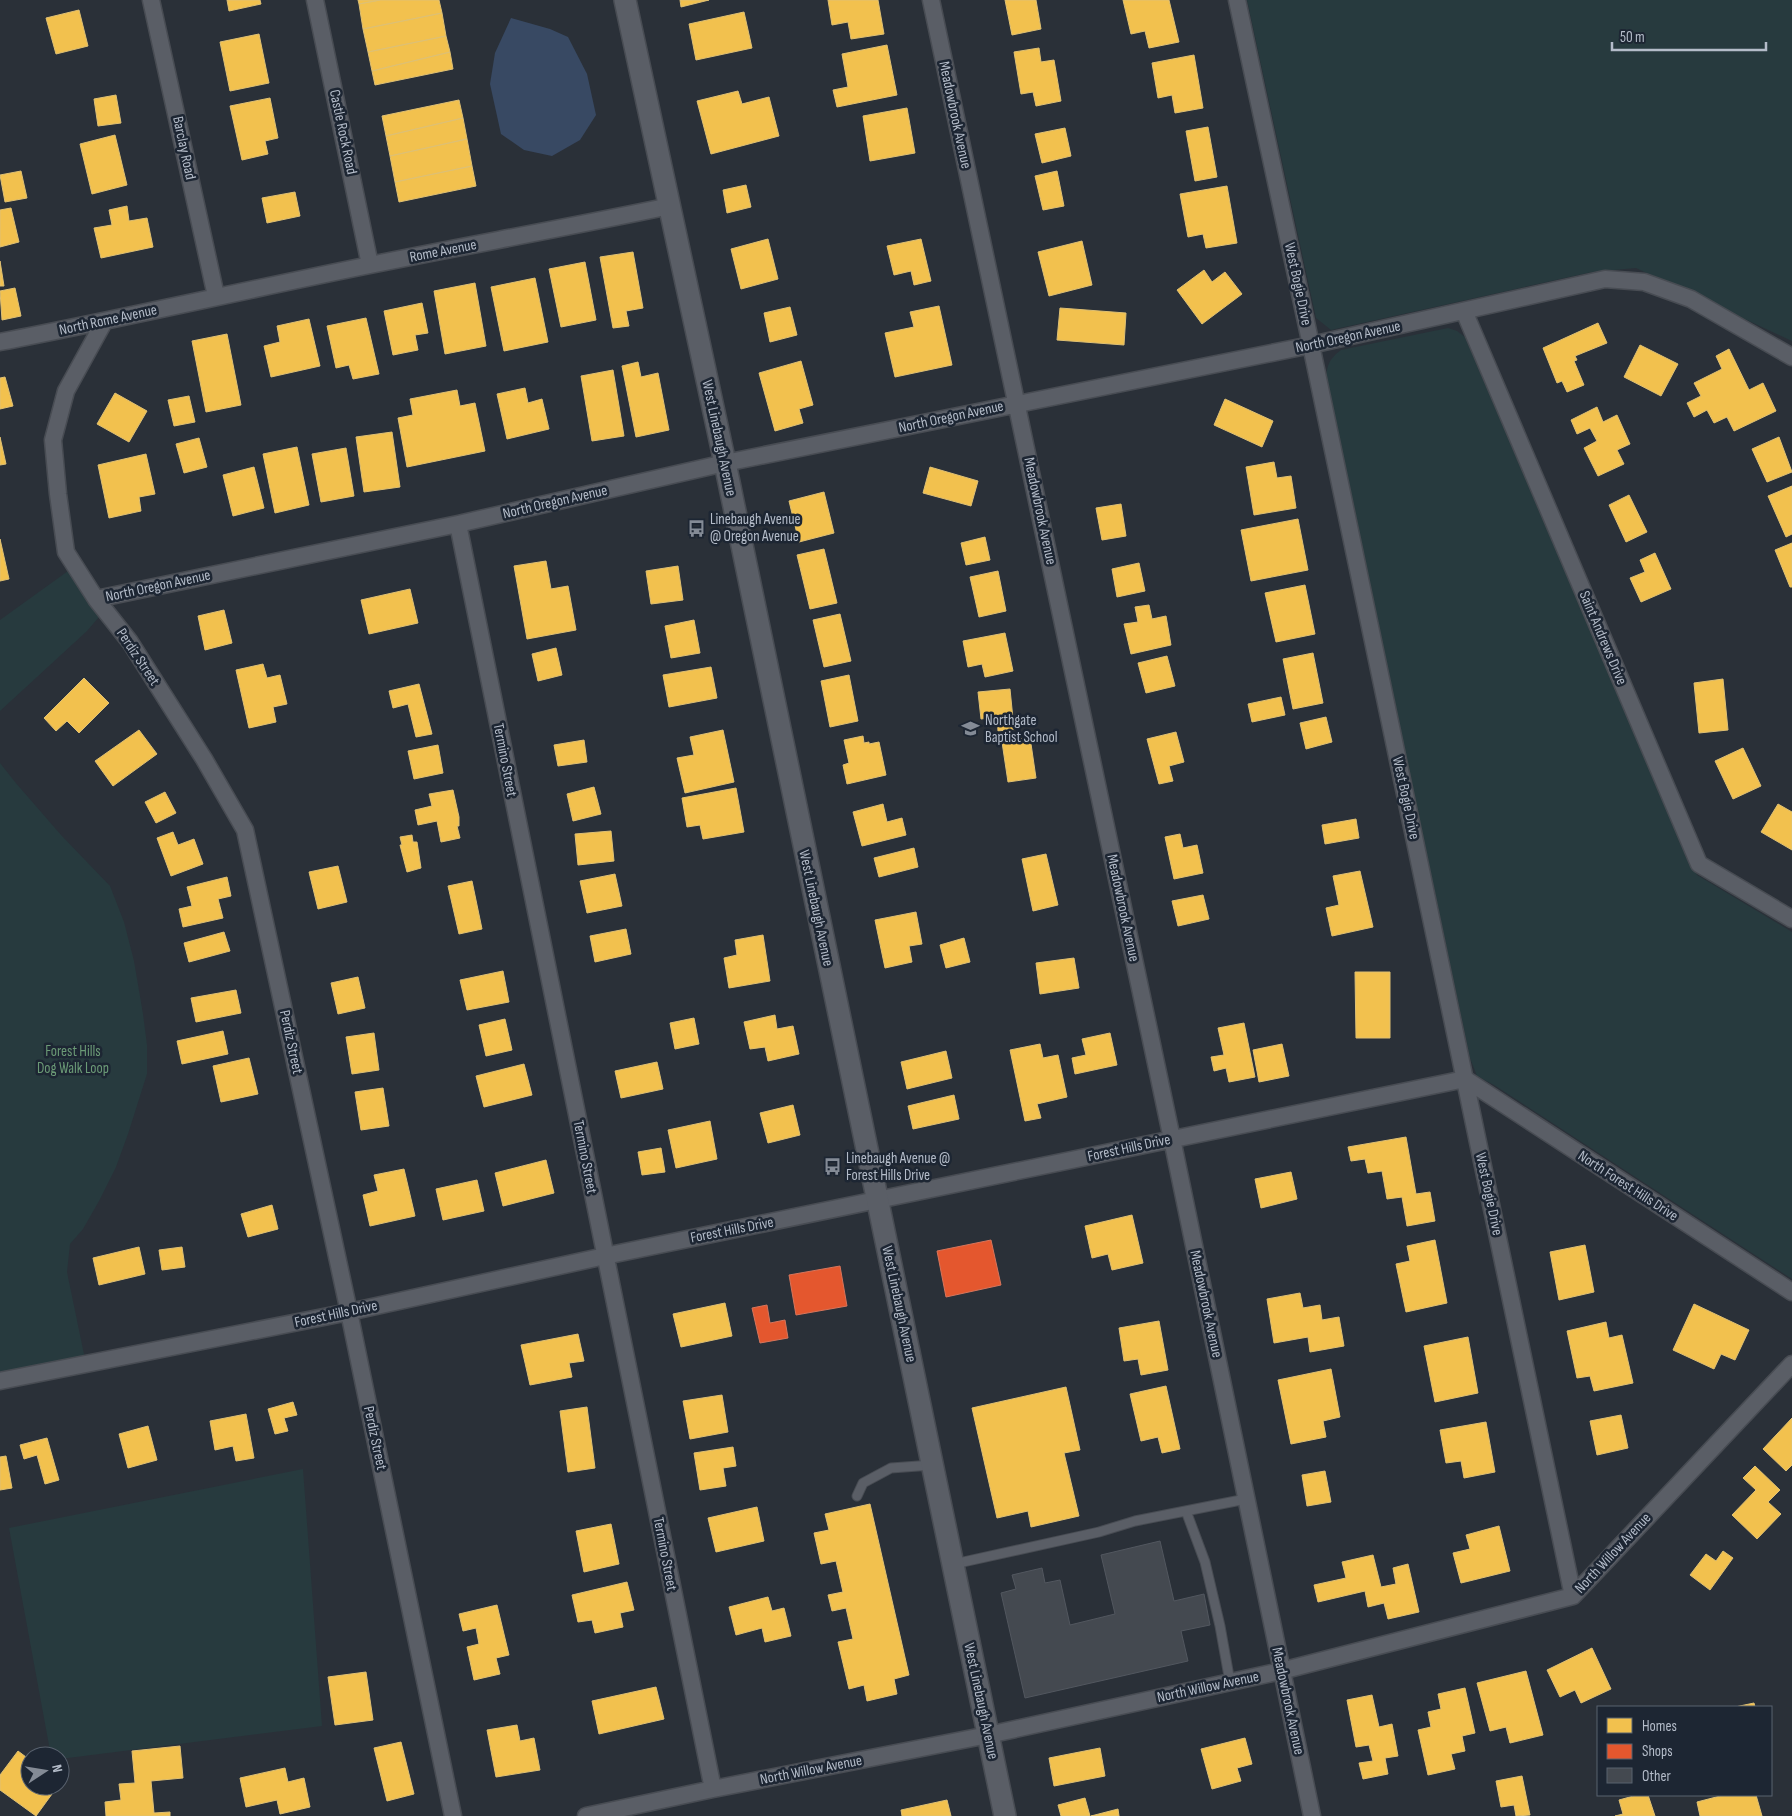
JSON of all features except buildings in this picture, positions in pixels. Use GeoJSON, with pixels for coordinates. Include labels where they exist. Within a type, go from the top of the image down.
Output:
{"type":"FeatureCollection","features":[{"type":"Feature","properties":{"kind":"street","name":"Barclay Road"},"geometry":{"type":"LineString","coordinates":[[151,0],[216,296]]}},
{"type":"Feature","properties":{"kind":"street","name":"Castle Rock Road"},"geometry":{"type":"LineString","coordinates":[[315,0],[370,265]]}},
{"type":"Feature","properties":{"kind":"street","name":"West Linebaugh Avenue"},"geometry":{"type":"LineString","coordinates":[[625,0],[724,463],[1005,1816]]}},
{"type":"Feature","properties":{"kind":"street","name":"Meadowbrook Avenue"},"geometry":{"type":"LineString","coordinates":[[931,0],[1172,1138],[1312,1816]]}},
{"type":"Feature","properties":{"kind":"street","name":"West Bogie Drive"},"geometry":{"type":"LineString","coordinates":[[1237,0],[1574,1596]]}},
{"type":"Feature","properties":{"kind":"street","name":"Rome Avenue"},"geometry":{"type":"LineString","coordinates":[[216,296],[670,206]]}},
{"type":"Feature","properties":{"kind":"street","name":"North Oregon Avenue"},"geometry":{"type":"LineString","coordinates":[[96,599],[458,524],[724,463],[1311,345],[1605,279],[1644,282],[1691,299],[1792,357]]}},
{"type":"Feature","properties":{"kind":"street","name":"North Rome Avenue"},"geometry":{"type":"LineString","coordinates":[[0,342],[104,322],[216,296]]}},
{"type":"Feature","properties":{"kind":"street","name":"Saint Andrews Drive"},"geometry":{"type":"LineString","coordinates":[[1464,311],[1699,864],[1792,919]]}},
{"type":"Feature","properties":{"kind":"street","name":"Perdiz Street"},"geometry":{"type":"LineString","coordinates":[[104,322],[66,391],[53,440],[66,552],[96,599],[130,642],[204,758],[245,830],[349,1312],[453,1816]]}},
{"type":"Feature","properties":{"kind":"street","name":"Termino Street"},"geometry":{"type":"LineString","coordinates":[[458,524],[713,1789]]}},
{"type":"Feature","properties":{"kind":"street","name":"Forest Hills Drive"},"geometry":{"type":"LineString","coordinates":[[0,1381],[349,1312],[605,1256],[1465,1079]]}},
{"type":"Feature","properties":{"kind":"street","name":"North Forest Hills Drive"},"geometry":{"type":"LineString","coordinates":[[1465,1079],[1792,1292]]}},
{"type":"Feature","properties":{"kind":"street","name":"North Willow Avenue"},"geometry":{"type":"LineString","coordinates":[[586,1816],[988,1735],[1281,1671],[1574,1596],[1792,1364]]}},
{"type":"Feature","properties":{"kind":"lane"},"geometry":{"type":"LineString","coordinates":[[857,1496],[863,1483],[891,1468],[932,1465]]}},
{"type":"Feature","properties":{"kind":"lane"},"geometry":{"type":"LineString","coordinates":[[953,1564],[1099,1532],[1135,1521],[1246,1499]]}},
{"type":"Feature","properties":{"kind":"lane"},"geometry":{"type":"LineString","coordinates":[[1186,1511],[1205,1562],[1220,1626],[1230,1682]]}},
{"type":"Feature","properties":{"kind":"green space"},"geometry":{"type":"Polygon","coordinates":[[[1247,0],[1792,0],[1792,341],[1636,268],[1592,272],[1331,330],[1316,318],[1247,0]]]}},
{"type":"Feature","properties":{"kind":"green space"},"geometry":{"type":"Polygon","coordinates":[[[1448,328],[1457,331],[1465,337],[1687,858],[1697,875],[1792,932],[1792,1279],[1494,1085],[1477,1076],[1470,1058],[1326,380],[1329,363],[1341,350],[1448,328]]]}},
{"type":"Feature","properties":{"kind":"green space"},"geometry":{"type":"Polygon","coordinates":[[[75,566],[105,610],[87,631],[0,711],[0,620],[75,566]]]}},
{"type":"Feature","properties":{"kind":"green space","name":"Forest Hills Dog Walk Loop"},"geometry":{"type":"Polygon","coordinates":[[[0,763],[61,835],[110,886],[124,922],[134,961],[147,1045],[147,1074],[116,1167],[83,1229],[70,1244],[67,1272],[86,1364],[0,1381],[0,763]]]}},
{"type":"Feature","properties":{"kind":"green space"},"geometry":{"type":"Polygon","coordinates":[[[303,1469],[322,1726],[70,1758],[70,1746],[49,1746],[9,1528],[303,1469]]]}},
{"type":"Feature","properties":{"kind":"water"},"geometry":{"type":"Polygon","coordinates":[[[511,18],[550,29],[568,37],[587,74],[596,115],[580,140],[552,156],[524,150],[501,134],[490,84],[495,53],[511,18]]]}},
{"type":"Feature","properties":{"kind":"place","name":"Linebaugh Avenue @ Oregon Avenue"},"geometry":{"type":"Point","coordinates":[696,528]}},
{"type":"Feature","properties":{"kind":"place","name":"Northgate Baptist School"},"geometry":{"type":"Point","coordinates":[971,729]}},
{"type":"Feature","properties":{"kind":"place","name":"Linebaugh Avenue @ Forest Hills Drive"},"geometry":{"type":"Point","coordinates":[832,1167]}}]}
